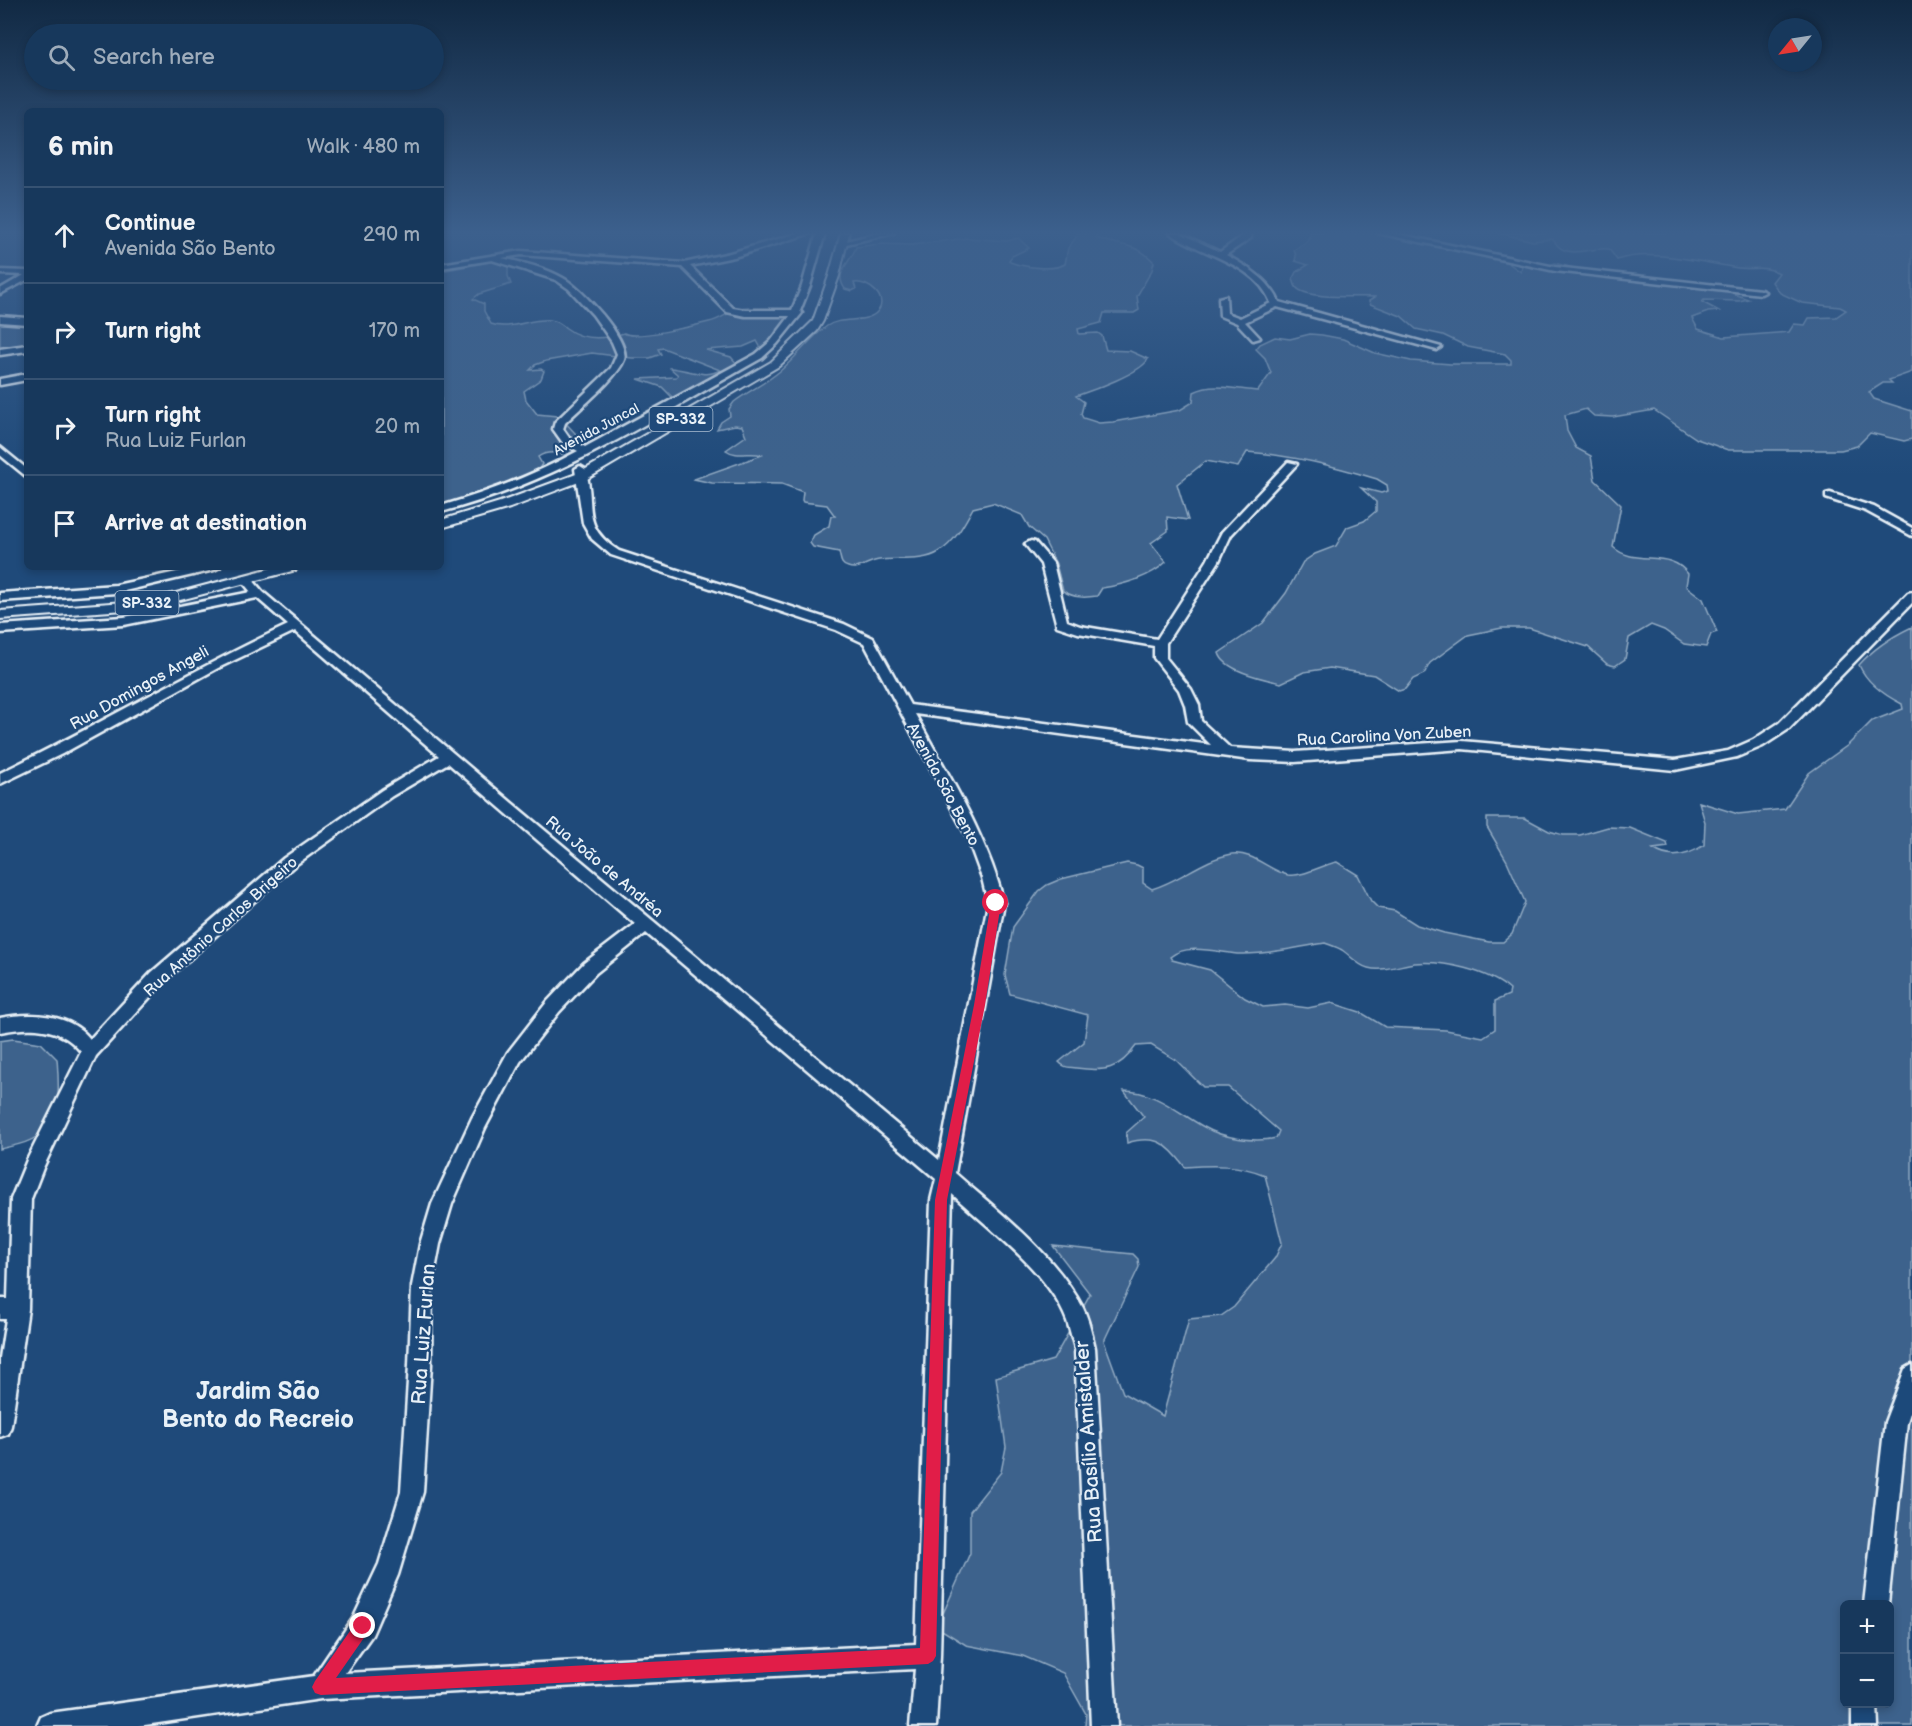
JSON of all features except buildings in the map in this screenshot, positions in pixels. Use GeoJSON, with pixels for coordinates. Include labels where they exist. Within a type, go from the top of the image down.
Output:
{"type":"FeatureCollection","features":[{"type":"Feature","properties":{"kind":"main road","name":"SP-332"},"geometry":{"type":"LineString","coordinates":[[444,523],[536,495],[582,472],[775,364],[792,350],[819,321],[821,314]]}},
{"type":"Feature","properties":{"kind":"main road","name":"SP-332"},"geometry":{"type":"LineString","coordinates":[[444,516],[582,472]]}},
{"type":"Feature","properties":{"kind":"main road","name":"SP-332"},"geometry":{"type":"LineString","coordinates":[[0,607],[130,598],[162,593],[254,570]]}},
{"type":"Feature","properties":{"kind":"main road","name":"SP-332"},"geometry":{"type":"LineString","coordinates":[[0,615],[125,606],[161,601],[281,570]]}},
{"type":"Feature","properties":{"kind":"street"},"geometry":{"type":"LineString","coordinates":[[588,452],[568,443],[561,437],[558,429],[560,422],[615,369],[621,359],[621,349],[616,339],[595,314]]}},
{"type":"Feature","properties":{"kind":"street","name":"Avenida Juncal"},"geometry":{"type":"LineString","coordinates":[[444,508],[519,484],[588,452],[759,356],[781,337],[798,314]]}},
{"type":"Feature","properties":{"kind":"street"},"geometry":{"type":"LineString","coordinates":[[1223,314],[1240,321],[1256,338]]}},
{"type":"Feature","properties":{"kind":"street"},"geometry":{"type":"LineString","coordinates":[[1240,321],[1256,314]]}},
{"type":"Feature","properties":{"kind":"street"},"geometry":{"type":"LineString","coordinates":[[1312,314],[1437,347]]}},
{"type":"Feature","properties":{"kind":"street"},"geometry":{"type":"LineString","coordinates":[[0,319],[24,321]]}},
{"type":"Feature","properties":{"kind":"street"},"geometry":{"type":"LineString","coordinates":[[0,352],[24,348]]}},
{"type":"Feature","properties":{"kind":"street"},"geometry":{"type":"LineString","coordinates":[[0,382],[24,378]]}},
{"type":"Feature","properties":{"kind":"street"},"geometry":{"type":"LineString","coordinates":[[0,450],[24,471]]}},
{"type":"Feature","properties":{"kind":"street"},"geometry":{"type":"LineString","coordinates":[[1227,753],[1195,722],[1192,705],[1185,689],[1160,658],[1160,644],[1213,561],[1226,534],[1293,464]]}},
{"type":"Feature","properties":{"kind":"street","name":"Avenida São Bento"},"geometry":{"type":"LineString","coordinates":[[582,472],[587,520],[595,539],[615,554],[840,627],[861,636],[874,648],[974,837],[990,878],[996,903],[980,1005],[944,1175],[941,1200],[928,1656],[923,1726]]}},
{"type":"Feature","properties":{"kind":"street"},"geometry":{"type":"LineString","coordinates":[[1830,496],[1870,509],[1912,533]]}},
{"type":"Feature","properties":{"kind":"street"},"geometry":{"type":"LineString","coordinates":[[1031,544],[1047,563],[1061,623],[1078,629],[1160,644]]}},
{"type":"Feature","properties":{"kind":"street"},"geometry":{"type":"LineString","coordinates":[[0,597],[116,589],[202,570]]}},
{"type":"Feature","properties":{"kind":"street","name":"Rua João de Andréa"},"geometry":{"type":"LineString","coordinates":[[247,580],[259,594],[448,757],[944,1175]]}},
{"type":"Feature","properties":{"kind":"street"},"geometry":{"type":"LineString","coordinates":[[0,629],[124,621],[259,594]]}},
{"type":"Feature","properties":{"kind":"street","name":"Rua Carolina Von Zuben"},"geometry":{"type":"LineString","coordinates":[[904,708],[1227,753],[1295,757],[1462,745],[1637,763],[1675,765],[1706,762],[1736,754],[1762,743],[1784,726],[1912,596]]}},
{"type":"Feature","properties":{"kind":"street","name":"Rua Domingos Angeli"},"geometry":{"type":"LineString","coordinates":[[0,779],[57,751],[214,665],[296,626]]}},
{"type":"Feature","properties":{"kind":"street"},"geometry":{"type":"LineString","coordinates":[[1180,745],[1195,722]]}},
{"type":"Feature","properties":{"kind":"street","name":"Rua Antônio Carlos Brigeiro"},"geometry":{"type":"LineString","coordinates":[[0,1426],[6,1400],[9,1309],[21,1199],[34,1166],[90,1051],[158,977],[289,862],[387,793],[448,757]]}},
{"type":"Feature","properties":{"kind":"street","name":"Rua Luiz Furlan"},"geometry":{"type":"LineString","coordinates":[[321,1687],[363,1626],[390,1567],[412,1492],[420,1365],[422,1286],[430,1244],[442,1204],[478,1124],[514,1057],[553,1007],[590,968],[646,924]]}},
{"type":"Feature","properties":{"kind":"street"},"geometry":{"type":"LineString","coordinates":[[0,1025],[35,1021],[53,1025],[75,1034],[90,1051]]}},
{"type":"Feature","properties":{"kind":"street","name":"Rua Basílio Amistalder"},"geometry":{"type":"LineString","coordinates":[[944,1175],[1039,1262],[1061,1290],[1076,1316],[1085,1348],[1104,1726]]}},
{"type":"Feature","properties":{"kind":"street"},"geometry":{"type":"LineString","coordinates":[[1876,1600],[1896,1422],[1912,1376]]}},
{"type":"Feature","properties":{"kind":"street"},"geometry":{"type":"LineString","coordinates":[[50,1726],[321,1687],[928,1656]]}},
{"type":"Feature","properties":{"kind":"street"},"geometry":{"type":"LineString","coordinates":[[1865,1708],[1865,1726]]}},
{"type":"Feature","properties":{"kind":"shaded area"},"geometry":{"type":"Polygon","coordinates":[[[444,314],[485,314],[491,324],[498,326],[550,320],[587,337],[609,337],[624,333],[652,334],[714,320],[728,314],[766,314],[785,316],[788,320],[782,330],[776,330],[767,346],[761,348],[757,341],[743,347],[706,350],[731,357],[738,365],[674,399],[662,387],[638,379],[676,377],[678,375],[670,368],[702,374],[720,370],[663,348],[658,349],[661,354],[650,358],[592,353],[535,365],[530,370],[544,371],[541,379],[524,391],[526,400],[537,414],[557,416],[563,420],[588,447],[573,457],[556,453],[542,455],[538,457],[542,464],[539,469],[493,492],[444,509],[444,314]]]}},
{"type":"Feature","properties":{"kind":"shaded area"},"geometry":{"type":"Polygon","coordinates":[[[875,314],[1104,314],[1101,323],[1078,329],[1079,334],[1098,333],[1102,336],[1106,350],[1130,351],[1148,359],[1137,370],[1076,396],[1084,402],[1081,414],[1083,418],[1099,423],[1180,410],[1193,402],[1194,392],[1209,387],[1258,391],[1271,373],[1265,358],[1256,349],[1260,344],[1275,337],[1290,339],[1310,334],[1322,335],[1343,339],[1375,353],[1411,361],[1511,364],[1511,360],[1505,354],[1468,347],[1443,335],[1416,329],[1395,314],[1704,314],[1692,318],[1698,329],[1724,337],[1789,332],[1794,324],[1805,325],[1809,318],[1836,317],[1841,314],[1912,314],[1912,372],[1889,380],[1892,383],[1883,383],[1869,392],[1874,399],[1912,411],[1912,439],[1904,441],[1870,433],[1857,446],[1841,450],[1728,450],[1697,439],[1654,410],[1613,417],[1594,416],[1586,409],[1565,415],[1567,431],[1576,448],[1591,456],[1595,480],[1621,505],[1613,547],[1631,556],[1672,562],[1688,574],[1686,586],[1703,599],[1717,632],[1711,634],[1706,647],[1684,644],[1664,630],[1651,625],[1629,638],[1625,659],[1615,666],[1607,664],[1588,647],[1529,628],[1502,628],[1468,635],[1430,663],[1424,674],[1413,679],[1405,689],[1399,691],[1374,675],[1330,668],[1304,672],[1281,683],[1236,669],[1228,665],[1219,653],[1263,623],[1286,593],[1303,562],[1315,554],[1336,546],[1347,527],[1364,521],[1376,511],[1376,502],[1361,488],[1381,493],[1388,491],[1387,485],[1377,479],[1313,462],[1264,453],[1247,452],[1238,467],[1206,461],[1177,484],[1188,520],[1167,517],[1168,531],[1151,543],[1166,562],[1145,576],[1102,588],[1097,596],[1083,597],[1063,591],[1056,564],[1044,540],[1029,527],[1022,515],[993,503],[973,508],[955,537],[945,548],[933,555],[879,560],[852,568],[842,563],[839,552],[813,547],[810,543],[814,535],[829,526],[831,516],[835,516],[827,505],[803,502],[803,492],[782,484],[712,483],[694,479],[762,455],[735,454],[726,450],[746,436],[742,426],[735,425],[717,429],[721,422],[730,416],[729,409],[734,402],[780,371],[827,326],[839,321],[875,314]]]}},
{"type":"Feature","properties":{"kind":"shaded area"},"geometry":{"type":"Polygon","coordinates":[[[0,323],[24,324],[24,348],[0,352],[0,323]]]}},
{"type":"Feature","properties":{"kind":"shaded area"},"geometry":{"type":"Polygon","coordinates":[[[1912,627],[1912,1726],[1085,1726],[1086,1714],[1063,1673],[1023,1656],[966,1645],[937,1627],[970,1553],[970,1511],[1001,1472],[1006,1447],[996,1377],[1053,1360],[1090,1294],[1053,1246],[1133,1254],[1138,1259],[1139,1267],[1104,1341],[1123,1393],[1163,1416],[1189,1319],[1221,1316],[1234,1307],[1275,1258],[1282,1243],[1265,1175],[1235,1167],[1185,1167],[1173,1152],[1160,1143],[1146,1140],[1127,1143],[1126,1133],[1144,1117],[1124,1091],[1156,1098],[1204,1127],[1229,1137],[1249,1140],[1276,1138],[1279,1131],[1228,1087],[1203,1087],[1176,1060],[1151,1045],[1136,1046],[1124,1060],[1110,1068],[1095,1070],[1063,1065],[1059,1062],[1084,1042],[1088,1015],[1010,994],[1005,975],[1013,927],[1039,891],[1061,879],[1127,863],[1143,868],[1143,883],[1152,889],[1211,860],[1232,854],[1247,855],[1288,875],[1300,874],[1337,862],[1358,875],[1371,901],[1378,908],[1395,911],[1417,925],[1444,933],[1489,942],[1503,942],[1512,934],[1525,902],[1507,861],[1487,827],[1487,818],[1525,818],[1549,831],[1563,835],[1580,835],[1608,827],[1630,828],[1667,843],[1668,847],[1653,849],[1666,855],[1692,852],[1704,845],[1705,822],[1699,802],[1738,814],[1785,809],[1809,773],[1848,745],[1872,721],[1903,709],[1902,704],[1871,683],[1859,665],[1877,648],[1912,627]],[[1325,943],[1250,954],[1194,949],[1185,950],[1170,957],[1172,960],[1210,970],[1245,998],[1263,1007],[1285,1005],[1308,1008],[1332,1003],[1360,1012],[1385,1027],[1446,1030],[1483,1037],[1495,1029],[1495,1001],[1509,995],[1510,990],[1501,983],[1465,968],[1438,963],[1414,963],[1374,969],[1364,967],[1342,950],[1325,943]]]}},
{"type":"Feature","properties":{"kind":"shaded area"},"geometry":{"type":"Polygon","coordinates":[[[13,1039],[41,1043],[57,1059],[57,1102],[55,1112],[45,1130],[24,1143],[0,1149],[0,1041],[13,1039]]]}},
{"type":"Feature","properties":{"kind":"district","name":"Jardim São Bento do Recreio"},"geometry":{"type":"Point","coordinates":[258,1405]}},
{"type":"Feature","properties":{"kind":"route"},"geometry":{"type":"LineString","coordinates":[[363,1626],[321,1687],[928,1656],[941,1200],[944,1175],[980,1005],[996,903]]}}]}
